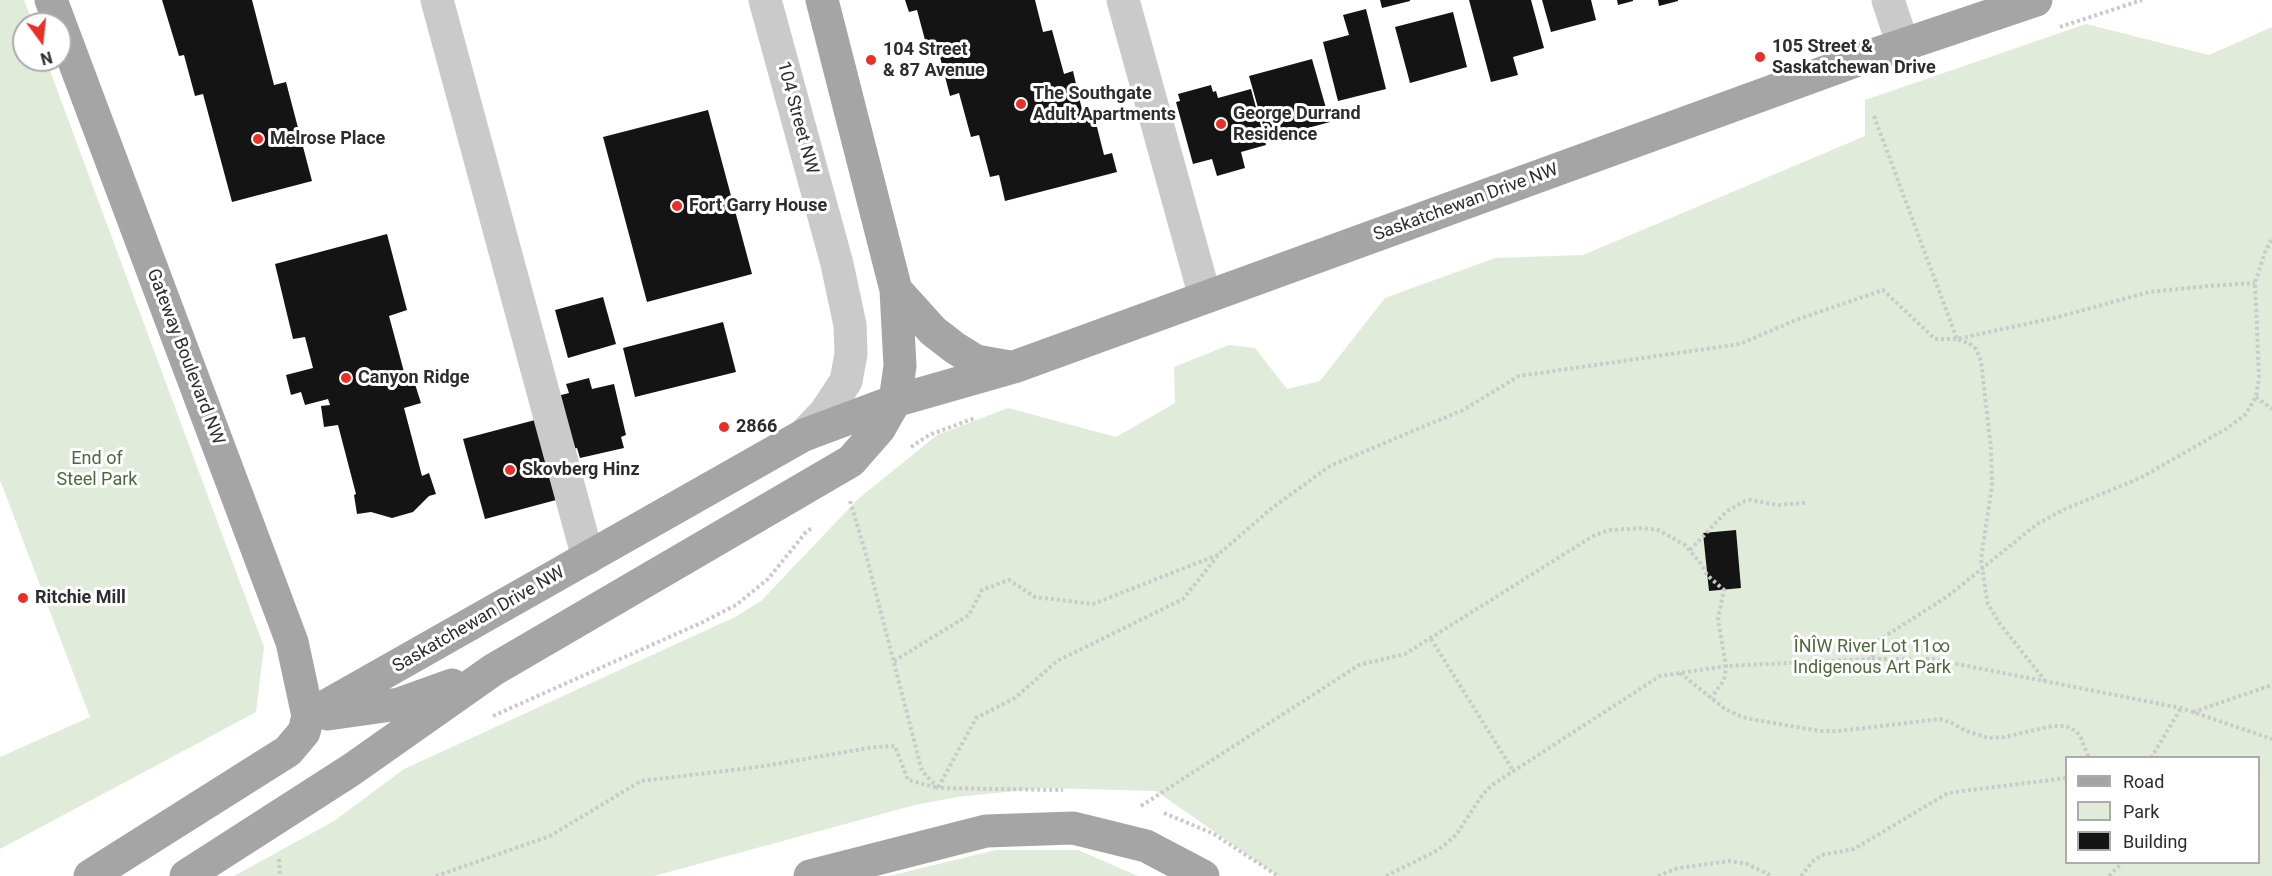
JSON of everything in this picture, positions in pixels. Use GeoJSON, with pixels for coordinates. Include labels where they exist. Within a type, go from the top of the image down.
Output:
{"type":"FeatureCollection","features":[{"type":"Feature","properties":{"kind":"main road","name":"Gateway Boulevard NW"},"geometry":{"type":"LineString","coordinates":[[51,0],[292,642],[308,716]]}},
{"type":"Feature","properties":{"kind":"main road"},"geometry":{"type":"LineString","coordinates":[[186,876],[351,770],[493,670],[851,461],[879,429],[895,401],[900,366],[896,290],[822,0]]}},
{"type":"Feature","properties":{"kind":"main road","name":"Saskatchewan Drive NW"},"geometry":{"type":"LineString","coordinates":[[308,716],[804,435],[895,401],[1014,367],[1903,45],[2036,0]]}},
{"type":"Feature","properties":{"kind":"main road"},"geometry":{"type":"LineString","coordinates":[[896,290],[933,331],[955,348],[976,361],[1014,367]]}},
{"type":"Feature","properties":{"kind":"main road"},"geometry":{"type":"LineString","coordinates":[[90,876],[288,751],[304,732],[308,716],[399,704],[493,670]]}},
{"type":"Feature","properties":{"kind":"main road"},"geometry":{"type":"LineString","coordinates":[[810,876],[986,831],[1072,828],[1146,846],[1203,876]]}},
{"type":"Feature","properties":{"kind":"street"},"geometry":{"type":"LineString","coordinates":[[437,0],[588,558]]}},
{"type":"Feature","properties":{"kind":"street","name":"104 Street NW"},"geometry":{"type":"LineString","coordinates":[[765,0],[837,264],[850,325],[851,354],[846,381],[825,413],[804,435]]}},
{"type":"Feature","properties":{"kind":"street"},"geometry":{"type":"LineString","coordinates":[[1124,0],[1205,297]]}},
{"type":"Feature","properties":{"kind":"street"},"geometry":{"type":"LineString","coordinates":[[1888,0],[1903,45]]}},
{"type":"Feature","properties":{"kind":"path"},"geometry":{"type":"LineString","coordinates":[[2049,30],[2142,0]]}},
{"type":"Feature","properties":{"kind":"path"},"geometry":{"type":"LineString","coordinates":[[1874,116],[1957,339]]}},
{"type":"Feature","properties":{"kind":"path"},"geometry":{"type":"LineString","coordinates":[[1872,659],[1876,642],[1948,596],[2037,524],[2065,509],[2140,478],[2226,429],[2245,415],[2256,397],[2259,377],[2255,284],[2265,252],[2272,239]]}},
{"type":"Feature","properties":{"kind":"path"},"geometry":{"type":"LineString","coordinates":[[436,876],[550,836],[641,780],[759,767],[875,747],[896,746],[909,780],[938,788],[976,718],[1015,698],[1057,661],[1183,599],[1220,553],[1272,508],[1330,466],[1463,410],[1519,376],[1740,344],[1883,290],[1935,339],[1957,339],[2058,317],[2149,292],[2208,285],[2255,284]]}},
{"type":"Feature","properties":{"kind":"path"},"geometry":{"type":"LineString","coordinates":[[1957,339],[1969,343],[1976,349],[1981,361],[1991,449],[1992,486],[1982,543],[1982,567],[1986,594],[1991,610],[2047,683]]}},
{"type":"Feature","properties":{"kind":"path"},"geometry":{"type":"LineString","coordinates":[[2256,397],[2272,409]]}},
{"type":"Feature","properties":{"kind":"path"},"geometry":{"type":"LineString","coordinates":[[904,451],[929,435],[980,416]]}},
{"type":"Feature","properties":{"kind":"path"},"geometry":{"type":"LineString","coordinates":[[840,506],[849,498],[866,551],[922,771]]}},
{"type":"Feature","properties":{"kind":"path"},"geometry":{"type":"LineString","coordinates":[[1690,550],[1727,510],[1745,501],[1751,500],[1777,506],[1806,503]]}},
{"type":"Feature","properties":{"kind":"path"},"geometry":{"type":"LineString","coordinates":[[491,717],[703,622],[736,604],[768,579],[806,532],[816,525]]}},
{"type":"Feature","properties":{"kind":"path"},"geometry":{"type":"LineString","coordinates":[[1141,806],[1359,666],[1405,654],[1598,533],[1624,527],[1658,530],[1684,545],[1707,575],[1724,590],[1718,619],[1726,666],[1724,680],[1711,698]]}},
{"type":"Feature","properties":{"kind":"path"},"geometry":{"type":"LineString","coordinates":[[894,662],[969,615],[982,590],[1009,579],[1035,597],[1094,604],[1220,553]]}},
{"type":"Feature","properties":{"kind":"path"},"geometry":{"type":"LineString","coordinates":[[1431,639],[1514,772]]}},
{"type":"Feature","properties":{"kind":"path"},"geometry":{"type":"LineString","coordinates":[[1386,876],[1447,843],[1456,835],[1483,794],[1492,785],[1660,676],[1679,672],[1726,666],[1872,659],[1932,659],[2181,708],[2272,739]]}},
{"type":"Feature","properties":{"kind":"path"},"geometry":{"type":"LineString","coordinates":[[1679,672],[1725,709],[1742,717],[1820,731],[1864,729],[1917,720],[1940,719],[1989,738],[2053,726],[2066,726],[2080,736],[2088,756]]}},
{"type":"Feature","properties":{"kind":"path"},"geometry":{"type":"LineString","coordinates":[[2192,712],[2272,685]]}},
{"type":"Feature","properties":{"kind":"path"},"geometry":{"type":"LineString","coordinates":[[2152,756],[2181,708]]}},
{"type":"Feature","properties":{"kind":"path"},"geometry":{"type":"LineString","coordinates":[[1801,876],[1813,861],[1822,855],[1854,849],[1948,793],[2065,778]]}},
{"type":"Feature","properties":{"kind":"path"},"geometry":{"type":"LineString","coordinates":[[1658,876],[1678,868],[1730,861],[1748,864],[1772,876]]}},
{"type":"Feature","properties":{"kind":"path"},"geometry":{"type":"LineString","coordinates":[[2109,876],[2121,864]]}},
{"type":"Feature","properties":{"kind":"green space","name":"End of Steel Park"},"geometry":{"type":"Polygon","coordinates":[[[0,0],[24,0],[28,12],[12,12],[12,72],[50,72],[264,647],[256,712],[0,849],[0,757],[90,717],[0,480],[0,0]]]}},
{"type":"Feature","properties":{"kind":"green space","name":"ÎNÎW River Lot 11∞ Indigenous Art Park"},"geometry":{"type":"Polygon","coordinates":[[[2086,24],[2209,55],[2272,27],[2272,876],[1278,876],[1156,791],[1045,788],[957,797],[915,805],[654,876],[234,876],[334,821],[404,769],[735,617],[761,601],[857,500],[937,435],[1008,408],[1116,437],[1175,403],[1174,367],[1229,345],[1255,348],[1287,389],[1320,381],[1385,298],[1495,258],[1583,255],[1865,136],[1865,100],[2086,24]]]}},
{"type":"Feature","properties":{"kind":"green space"},"geometry":{"type":"Polygon","coordinates":[[[996,850],[1078,850],[1138,876],[889,876],[996,850]]]}},
{"type":"Feature","properties":{"kind":"building","name":"Melrose Place"},"geometry":{"type":"Polygon","coordinates":[[[162,0],[252,0],[274,85],[286,82],[312,181],[232,202],[203,94],[195,96],[184,55],[179,56],[162,0]]]}},
{"type":"Feature","properties":{"kind":"building","name":"The Southgate Adult Apartments"},"geometry":{"type":"Polygon","coordinates":[[[905,0],[1035,0],[1043,32],[1052,30],[1064,74],[1073,71],[1083,114],[1093,111],[1104,155],[1112,153],[1117,172],[1005,201],[999,175],[990,177],[979,135],[971,137],[959,93],[950,96],[939,53],[929,55],[917,10],[909,12],[905,0]]]}},
{"type":"Feature","properties":{"kind":"building"},"geometry":{"type":"Polygon","coordinates":[[[1380,0],[1410,0],[1410,1],[1382,8],[1380,0]]]}},
{"type":"Feature","properties":{"kind":"building"},"geometry":{"type":"Polygon","coordinates":[[[1469,0],[1531,0],[1544,48],[1513,57],[1518,75],[1491,82],[1469,0]]]}},
{"type":"Feature","properties":{"kind":"building"},"geometry":{"type":"Polygon","coordinates":[[[1542,0],[1591,0],[1596,20],[1551,32],[1542,0]]]}},
{"type":"Feature","properties":{"kind":"building"},"geometry":{"type":"Polygon","coordinates":[[[1617,0],[1633,0],[1633,1],[1618,5],[1617,0]]]}},
{"type":"Feature","properties":{"kind":"building"},"geometry":{"type":"Polygon","coordinates":[[[1658,0],[1678,0],[1678,1],[1659,6],[1658,0]]]}},
{"type":"Feature","properties":{"kind":"building"},"geometry":{"type":"Polygon","coordinates":[[[1366,9],[1386,89],[1338,101],[1323,42],[1349,35],[1343,15],[1366,9]]]}},
{"type":"Feature","properties":{"kind":"building"},"geometry":{"type":"Polygon","coordinates":[[[1453,12],[1467,67],[1410,83],[1395,27],[1453,12]]]}},
{"type":"Feature","properties":{"kind":"building"},"geometry":{"type":"Polygon","coordinates":[[[1312,59],[1330,122],[1267,139],[1249,76],[1312,59]]]}},
{"type":"Feature","properties":{"kind":"building","name":"George Durrand Residence"},"geometry":{"type":"Polygon","coordinates":[[[1211,85],[1218,98],[1251,89],[1266,145],[1241,152],[1245,168],[1217,176],[1212,159],[1193,164],[1176,102],[1180,101],[1178,94],[1211,85]]]}},
{"type":"Feature","properties":{"kind":"building","name":"Fort Garry House"},"geometry":{"type":"Polygon","coordinates":[[[708,110],[752,274],[647,302],[603,137],[708,110]]]}},
{"type":"Feature","properties":{"kind":"building","name":"Canyon Ridge"},"geometry":{"type":"Polygon","coordinates":[[[387,234],[407,310],[389,316],[407,383],[414,381],[421,403],[404,408],[422,476],[429,473],[436,494],[429,496],[413,512],[392,518],[371,512],[357,514],[354,495],[356,494],[338,425],[324,427],[321,406],[330,405],[328,399],[305,405],[301,392],[291,395],[286,375],[313,368],[305,337],[293,339],[275,264],[387,234]]]}},
{"type":"Feature","properties":{"kind":"building"},"geometry":{"type":"Polygon","coordinates":[[[603,297],[616,344],[568,358],[555,310],[603,297]]]}},
{"type":"Feature","properties":{"kind":"building"},"geometry":{"type":"Polygon","coordinates":[[[723,322],[736,372],[635,397],[623,348],[723,322]]]}},
{"type":"Feature","properties":{"kind":"building"},"geometry":{"type":"Polygon","coordinates":[[[589,378],[592,389],[614,384],[626,435],[621,437],[624,448],[580,458],[577,448],[569,450],[557,396],[569,393],[566,384],[589,378]]]}},
{"type":"Feature","properties":{"kind":"building","name":"Skovberg Hinz"},"geometry":{"type":"Polygon","coordinates":[[[535,420],[556,500],[485,519],[463,439],[535,420]]]}},
{"type":"Feature","properties":{"kind":"building"},"geometry":{"type":"Polygon","coordinates":[[[1736,530],[1741,588],[1709,591],[1703,533],[1736,530]]]}},
{"type":"Feature","properties":{"kind":"place","name":"105 Street & Saskatchewan Drive"},"geometry":{"type":"Point","coordinates":[1760,57]}},
{"type":"Feature","properties":{"kind":"place","name":"104 Street & 87 Avenue"},"geometry":{"type":"Point","coordinates":[871,60]}},
{"type":"Feature","properties":{"kind":"place","name":"The Southgate Adult Apartments"},"geometry":{"type":"Point","coordinates":[1021,104]}},
{"type":"Feature","properties":{"kind":"place","name":"George Durrand Residence"},"geometry":{"type":"Point","coordinates":[1221,124]}},
{"type":"Feature","properties":{"kind":"place","name":"Melrose Place"},"geometry":{"type":"Point","coordinates":[258,139]}},
{"type":"Feature","properties":{"kind":"place","name":"Fort Garry House"},"geometry":{"type":"Point","coordinates":[677,206]}},
{"type":"Feature","properties":{"kind":"place","name":"Canyon Ridge"},"geometry":{"type":"Point","coordinates":[346,378]}},
{"type":"Feature","properties":{"kind":"place","name":"2866"},"geometry":{"type":"Point","coordinates":[724,427]}},
{"type":"Feature","properties":{"kind":"place","name":"Skovberg Hinz"},"geometry":{"type":"Point","coordinates":[510,470]}},
{"type":"Feature","properties":{"kind":"place","name":"Ritchie Mill"},"geometry":{"type":"Point","coordinates":[23,598]}}]}
